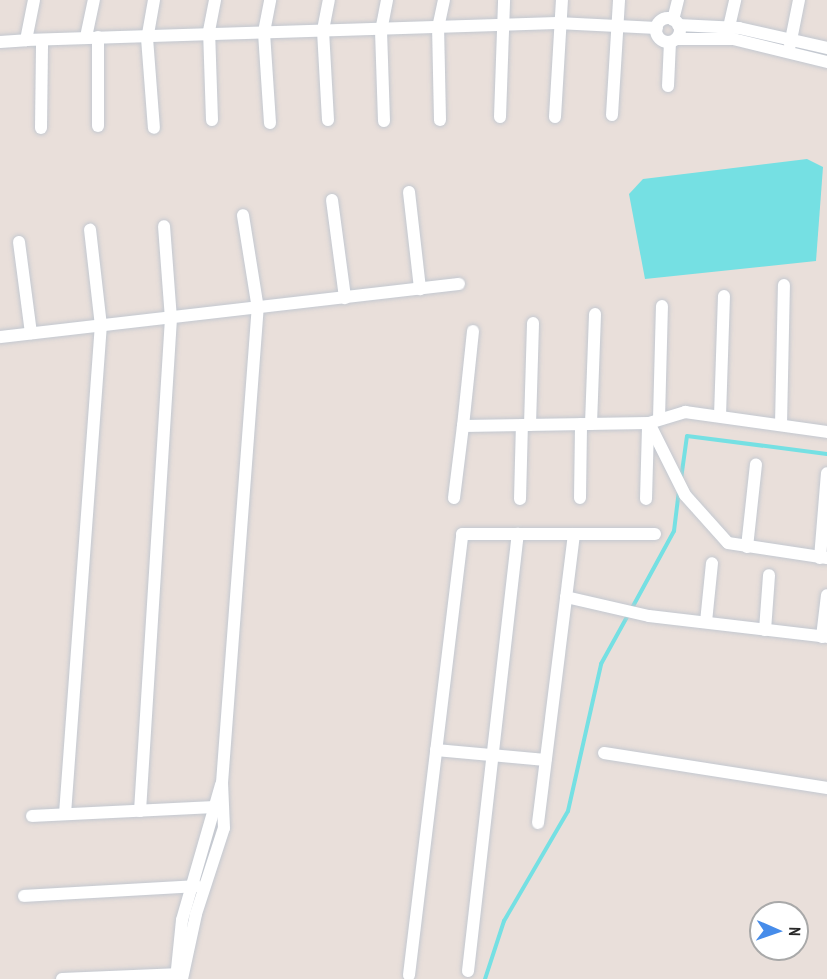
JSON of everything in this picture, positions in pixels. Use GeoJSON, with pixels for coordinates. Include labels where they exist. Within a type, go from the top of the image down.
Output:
{"type":"FeatureCollection","features":[{"type":"Feature","properties":{"kind":"street"},"geometry":{"type":"LineString","coordinates":[[26,40],[34,0]]}},
{"type":"Feature","properties":{"kind":"street"},"geometry":{"type":"LineString","coordinates":[[94,0],[92,37],[98,126]]}},
{"type":"Feature","properties":{"kind":"street"},"geometry":{"type":"LineString","coordinates":[[154,0],[147,38],[154,128]]}},
{"type":"Feature","properties":{"kind":"street"},"geometry":{"type":"LineString","coordinates":[[212,120],[209,31],[215,0]]}},
{"type":"Feature","properties":{"kind":"street"},"geometry":{"type":"LineString","coordinates":[[270,0],[264,32],[270,123]]}},
{"type":"Feature","properties":{"kind":"street"},"geometry":{"type":"LineString","coordinates":[[328,120],[323,30],[329,0]]}},
{"type":"Feature","properties":{"kind":"street"},"geometry":{"type":"LineString","coordinates":[[384,121],[381,31],[387,0]]}},
{"type":"Feature","properties":{"kind":"street"},"geometry":{"type":"LineString","coordinates":[[440,120],[438,28],[444,0]]}},
{"type":"Feature","properties":{"kind":"street"},"geometry":{"type":"LineString","coordinates":[[500,117],[499,27],[504,0]]}},
{"type":"Feature","properties":{"kind":"street"},"geometry":{"type":"LineString","coordinates":[[555,117],[557,23],[562,0]]}},
{"type":"Feature","properties":{"kind":"street"},"geometry":{"type":"LineString","coordinates":[[612,115],[614,24],[619,0]]}},
{"type":"Feature","properties":{"kind":"street"},"geometry":{"type":"LineString","coordinates":[[669,86],[678,0]]}},
{"type":"Feature","properties":{"kind":"street"},"geometry":{"type":"LineString","coordinates":[[729,27],[735,0]]}},
{"type":"Feature","properties":{"kind":"street"},"geometry":{"type":"LineString","coordinates":[[789,52],[798,0]]}},
{"type":"Feature","properties":{"kind":"street"},"geometry":{"type":"LineString","coordinates":[[657,28],[663,20],[729,27],[791,38],[827,48]]}},
{"type":"Feature","properties":{"kind":"street"},"geometry":{"type":"LineString","coordinates":[[0,42],[92,37],[147,38],[209,31],[381,31],[557,23],[614,24],[657,28]]}},
{"type":"Feature","properties":{"kind":"street"},"geometry":{"type":"LineString","coordinates":[[657,28],[660,38],[673,40],[733,39],[827,62]]}},
{"type":"Feature","properties":{"kind":"street"},"geometry":{"type":"LineString","coordinates":[[42,40],[42,128]]}},
{"type":"Feature","properties":{"kind":"street"},"geometry":{"type":"LineString","coordinates":[[409,192],[420,289]]}},
{"type":"Feature","properties":{"kind":"street"},"geometry":{"type":"LineString","coordinates":[[332,200],[345,298]]}},
{"type":"Feature","properties":{"kind":"street"},"geometry":{"type":"LineString","coordinates":[[179,976],[220,847],[219,807],[258,309],[243,215]]}},
{"type":"Feature","properties":{"kind":"street"},"geometry":{"type":"LineString","coordinates":[[140,811],[171,319],[164,226]]}},
{"type":"Feature","properties":{"kind":"street"},"geometry":{"type":"LineString","coordinates":[[65,814],[101,326],[90,230]]}},
{"type":"Feature","properties":{"kind":"street"},"geometry":{"type":"LineString","coordinates":[[19,242],[31,333]]}},
{"type":"Feature","properties":{"kind":"street"},"geometry":{"type":"LineString","coordinates":[[0,337],[459,284]]}},
{"type":"Feature","properties":{"kind":"street"},"geometry":{"type":"LineString","coordinates":[[781,425],[784,285]]}},
{"type":"Feature","properties":{"kind":"street"},"geometry":{"type":"LineString","coordinates":[[720,416],[724,296]]}},
{"type":"Feature","properties":{"kind":"street"},"geometry":{"type":"LineString","coordinates":[[646,499],[662,306]]}},
{"type":"Feature","properties":{"kind":"street"},"geometry":{"type":"LineString","coordinates":[[580,498],[595,314]]}},
{"type":"Feature","properties":{"kind":"street"},"geometry":{"type":"LineString","coordinates":[[520,500],[532,323]]}},
{"type":"Feature","properties":{"kind":"street"},"geometry":{"type":"LineString","coordinates":[[454,498],[473,331]]}},
{"type":"Feature","properties":{"kind":"street"},"geometry":{"type":"LineString","coordinates":[[463,426],[654,421],[685,412],[827,432]]}},
{"type":"Feature","properties":{"kind":"street"},"geometry":{"type":"LineString","coordinates":[[654,421],[668,466],[685,495],[728,543],[823,558],[827,473]]}},
{"type":"Feature","properties":{"kind":"street"},"geometry":{"type":"LineString","coordinates":[[747,547],[756,464]]}},
{"type":"Feature","properties":{"kind":"street"},"geometry":{"type":"LineString","coordinates":[[409,975],[462,534],[655,534]]}},
{"type":"Feature","properties":{"kind":"street"},"geometry":{"type":"LineString","coordinates":[[468,971],[518,534]]}},
{"type":"Feature","properties":{"kind":"street"},"geometry":{"type":"LineString","coordinates":[[538,823],[574,534]]}},
{"type":"Feature","properties":{"kind":"street"},"geometry":{"type":"LineString","coordinates":[[706,622],[712,563]]}},
{"type":"Feature","properties":{"kind":"street"},"geometry":{"type":"LineString","coordinates":[[765,630],[769,575]]}},
{"type":"Feature","properties":{"kind":"street"},"geometry":{"type":"LineString","coordinates":[[566,597],[614,604],[649,616],[825,637],[827,595]]}},
{"type":"Feature","properties":{"kind":"street"},"geometry":{"type":"LineString","coordinates":[[436,750],[546,760]]}},
{"type":"Feature","properties":{"kind":"street"},"geometry":{"type":"LineString","coordinates":[[604,753],[827,788]]}},
{"type":"Feature","properties":{"kind":"street"},"geometry":{"type":"LineString","coordinates":[[32,816],[219,807]]}},
{"type":"Feature","properties":{"kind":"street"},"geometry":{"type":"LineString","coordinates":[[179,976],[191,887],[219,807]]}},
{"type":"Feature","properties":{"kind":"street"},"geometry":{"type":"LineString","coordinates":[[24,896],[206,886]]}},
{"type":"Feature","properties":{"kind":"street"},"geometry":{"type":"LineString","coordinates":[[62,979],[179,976]]}},
{"type":"Feature","properties":{"kind":"water"},"geometry":{"type":"Polygon","coordinates":[[[807,159],[823,167],[816,261],[645,279],[629,194],[643,179],[807,159]]]}},
{"type":"Feature","properties":{"kind":"waterway"},"geometry":{"type":"LineString","coordinates":[[681,479],[687,436],[827,454]]}},
{"type":"Feature","properties":{"kind":"waterway"},"geometry":{"type":"LineString","coordinates":[[632,608],[674,531],[679,492]]}},
{"type":"Feature","properties":{"kind":"waterway"},"geometry":{"type":"LineString","coordinates":[[485,979],[504,921],[568,811],[601,664],[628,615]]}}]}
